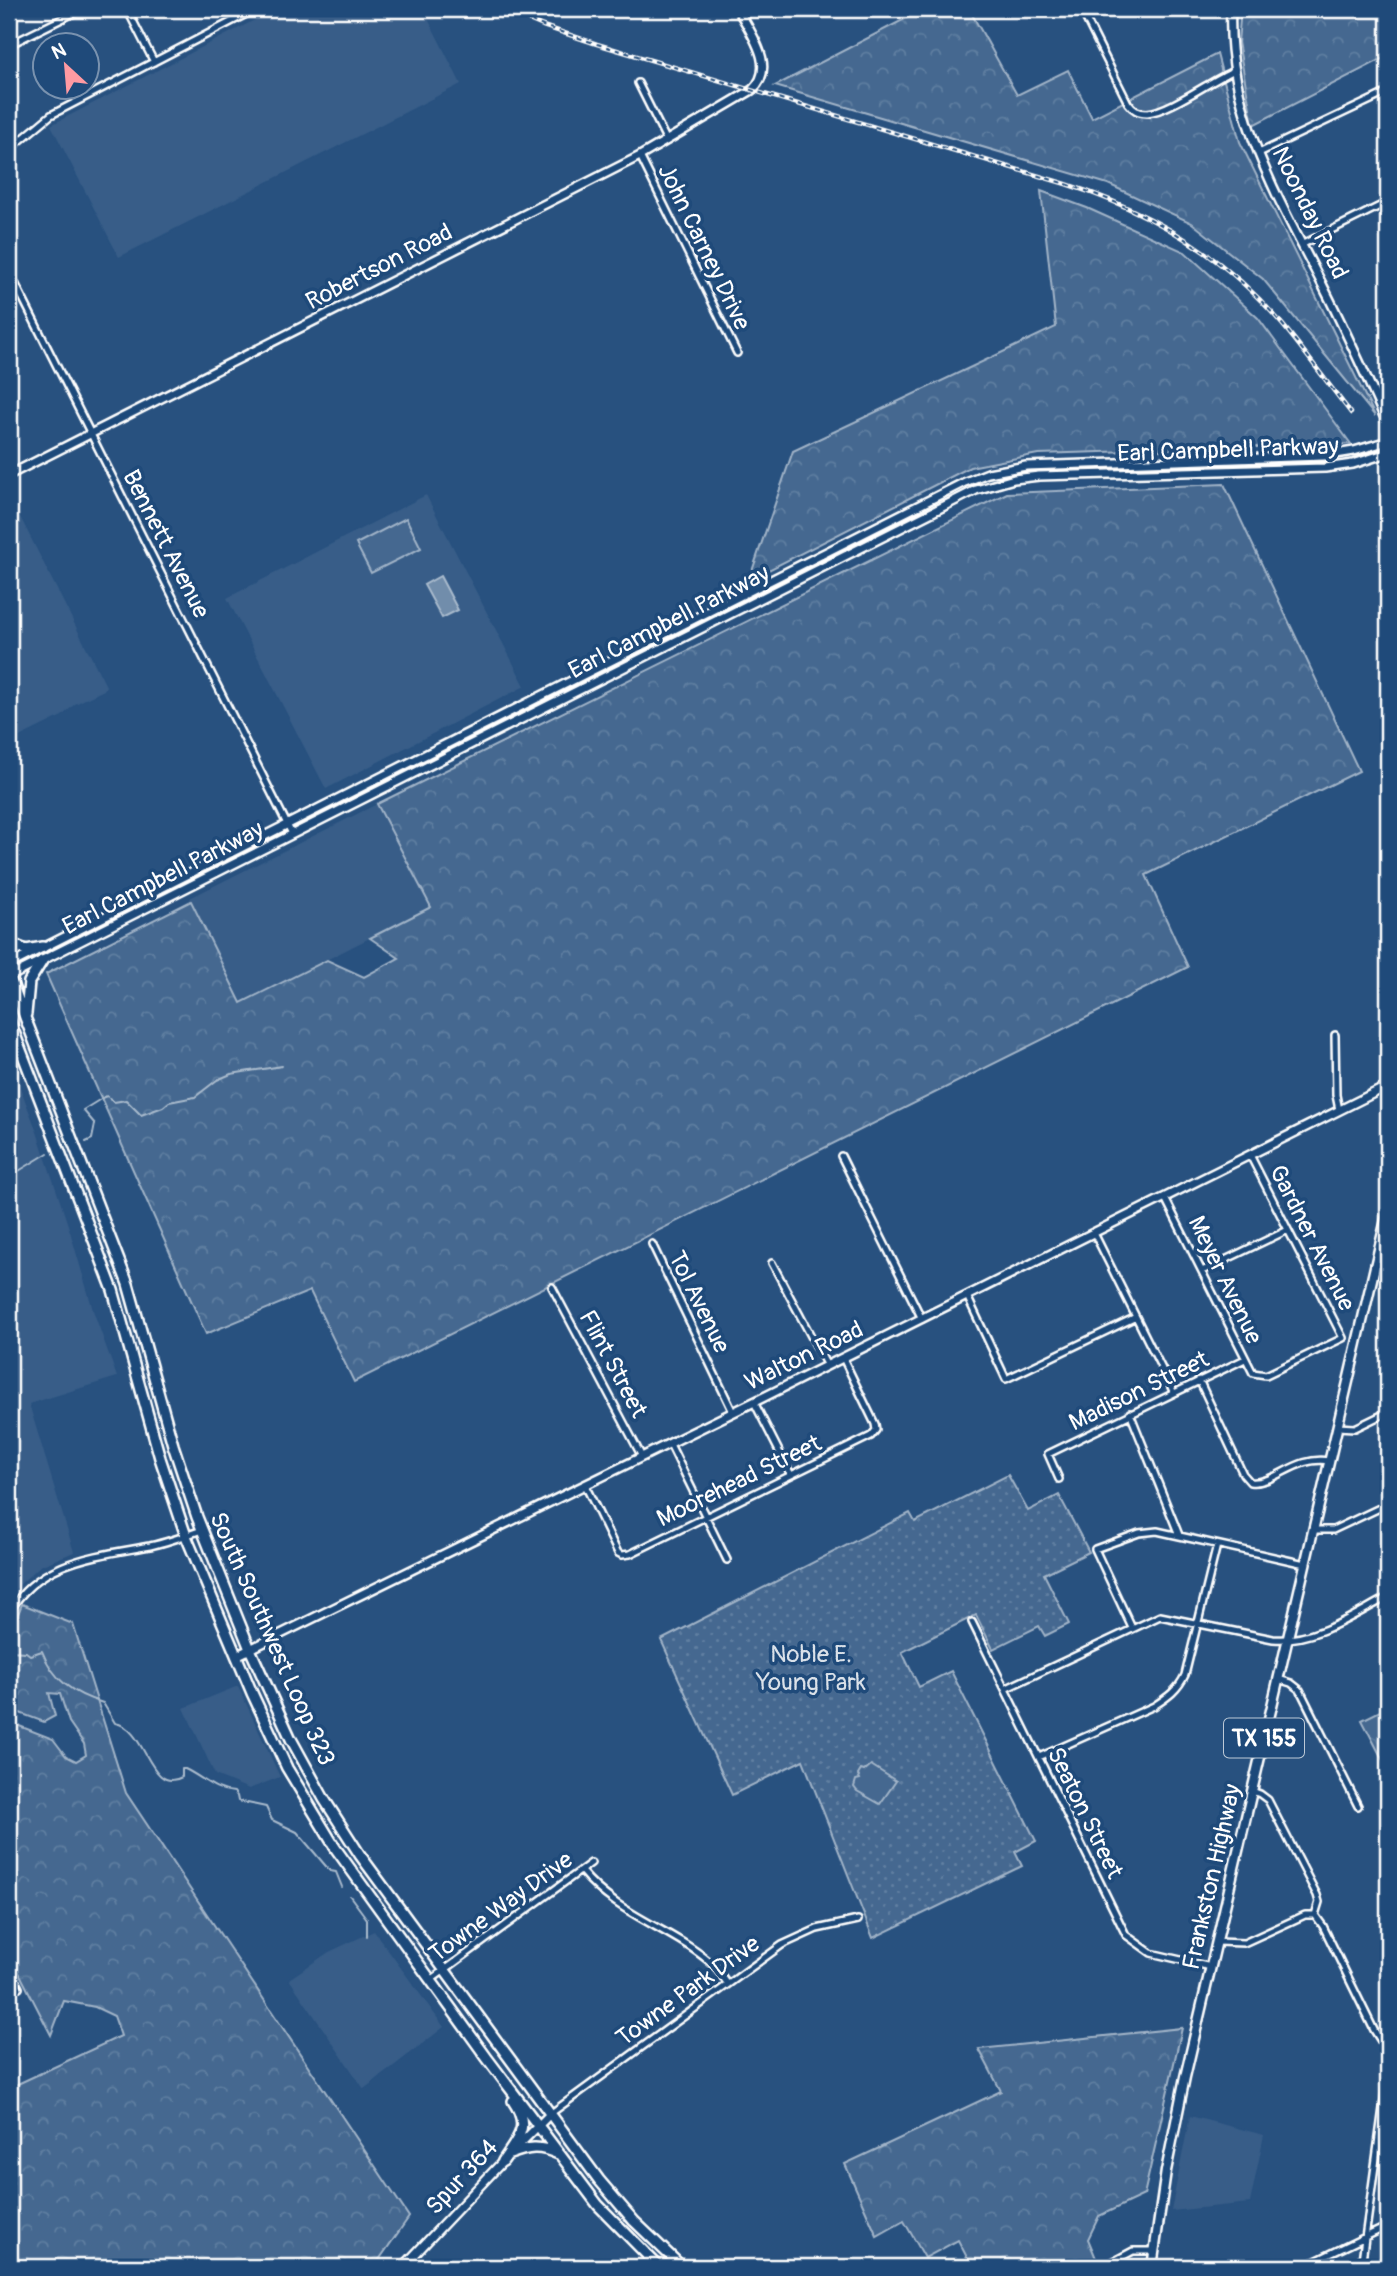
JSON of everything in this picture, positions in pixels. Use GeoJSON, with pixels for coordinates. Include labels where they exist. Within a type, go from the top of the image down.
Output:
{"type":"FeatureCollection","features":[{"type":"Feature","properties":{"kind":"highway"},"geometry":{"type":"LineString","coordinates":[[9,943],[26,950],[43,947]]}},
{"type":"Feature","properties":{"kind":"highway"},"geometry":{"type":"LineString","coordinates":[[26,1019],[29,982],[42,961]]}},
{"type":"Feature","properties":{"kind":"highway","name":"South Southwest Loop 323"},"geometry":{"type":"LineString","coordinates":[[9,977],[107,1227],[137,1312],[173,1445],[202,1530],[250,1649],[291,1739],[324,1799],[360,1855],[550,2114],[618,2203],[682,2267]]}},
{"type":"Feature","properties":{"kind":"highway","name":"South Southwest Loop 323"},"geometry":{"type":"LineString","coordinates":[[10,1024],[113,1290],[157,1448],[186,1536],[277,1748],[316,1818],[487,2058],[598,2205],[659,2267]]}},
{"type":"Feature","properties":{"kind":"highway"},"geometry":{"type":"LineString","coordinates":[[82,1208],[91,1208],[107,1227]]}},
{"type":"Feature","properties":{"kind":"highway"},"geometry":{"type":"LineString","coordinates":[[487,2058],[522,2118],[520,2134],[507,2158]]}},
{"type":"Feature","properties":{"kind":"highway"},"geometry":{"type":"LineString","coordinates":[[507,2158],[538,2146],[560,2155]]}},
{"type":"Feature","properties":{"kind":"main road","name":"Robertson Road"},"geometry":{"type":"LineString","coordinates":[[9,475],[640,156],[752,90],[760,82],[764,71],[763,59],[738,9]]}},
{"type":"Feature","properties":{"kind":"main road","name":"Noonday Road"},"geometry":{"type":"LineString","coordinates":[[1231,9],[1233,71],[1248,129],[1388,425]]}},
{"type":"Feature","properties":{"kind":"main road","name":"Earl Campbell Parkway"},"geometry":{"type":"LineString","coordinates":[[9,965],[965,482],[988,473],[1026,466],[1324,456],[1354,452],[1388,441]]}},
{"type":"Feature","properties":{"kind":"main road","name":"Earl Campbell Parkway"},"geometry":{"type":"LineString","coordinates":[[9,977],[969,493],[1029,477],[1325,468],[1353,464],[1388,453]]}},
{"type":"Feature","properties":{"kind":"main road"},"geometry":{"type":"LineString","coordinates":[[965,482],[969,493]]}},
{"type":"Feature","properties":{"kind":"main road"},"geometry":{"type":"LineString","coordinates":[[625,653],[630,663]]}},
{"type":"Feature","properties":{"kind":"main road","name":"Walton Road"},"geometry":{"type":"LineString","coordinates":[[236,1656],[670,1444],[1388,1086]]}},
{"type":"Feature","properties":{"kind":"main road","name":"Frankston Highway"},"geometry":{"type":"LineString","coordinates":[[1152,2267],[1174,2128],[1388,1211]]}},
{"type":"Feature","properties":{"kind":"main road","name":"Spur 364"},"geometry":{"type":"LineString","coordinates":[[403,2267],[550,2114]]}},
{"type":"Feature","properties":{"kind":"street"},"geometry":{"type":"LineString","coordinates":[[9,45],[82,9]]}},
{"type":"Feature","properties":{"kind":"street"},"geometry":{"type":"LineString","coordinates":[[127,9],[154,62]]}},
{"type":"Feature","properties":{"kind":"street"},"geometry":{"type":"LineString","coordinates":[[9,150],[51,114],[256,9]]}},
{"type":"Feature","properties":{"kind":"street"},"geometry":{"type":"LineString","coordinates":[[598,9],[607,13],[617,9]]}},
{"type":"Feature","properties":{"kind":"street"},"geometry":{"type":"LineString","coordinates":[[1081,9],[1128,103],[1136,111],[1151,113],[1233,71]]}},
{"type":"Feature","properties":{"kind":"street"},"geometry":{"type":"LineString","coordinates":[[638,83],[667,141]]}},
{"type":"Feature","properties":{"kind":"street"},"geometry":{"type":"LineString","coordinates":[[1259,153],[1388,92]]}},
{"type":"Feature","properties":{"kind":"street","name":"John Carney Drive"},"geometry":{"type":"LineString","coordinates":[[640,156],[737,353]]}},
{"type":"Feature","properties":{"kind":"street"},"geometry":{"type":"LineString","coordinates":[[1301,245],[1388,202]]}},
{"type":"Feature","properties":{"kind":"street","name":"Bennett Avenue"},"geometry":{"type":"LineString","coordinates":[[9,271],[292,834]]}},
{"type":"Feature","properties":{"kind":"street"},"geometry":{"type":"LineString","coordinates":[[1335,1035],[1339,1110]]}},
{"type":"Feature","properties":{"kind":"street","name":"Gardner Avenue"},"geometry":{"type":"LineString","coordinates":[[1250,1155],[1343,1338]]}},
{"type":"Feature","properties":{"kind":"street"},"geometry":{"type":"LineString","coordinates":[[841,1156],[922,1319]]}},
{"type":"Feature","properties":{"kind":"street","name":"Meyer Avenue"},"geometry":{"type":"LineString","coordinates":[[1165,1198],[1253,1373],[1266,1375],[1343,1338]]}},
{"type":"Feature","properties":{"kind":"street"},"geometry":{"type":"LineString","coordinates":[[1202,1271],[1288,1230]]}},
{"type":"Feature","properties":{"kind":"street"},"geometry":{"type":"LineString","coordinates":[[1094,1233],[1174,1393]]}},
{"type":"Feature","properties":{"kind":"street","name":"Tol Avenue"},"geometry":{"type":"LineString","coordinates":[[652,1244],[733,1412]]}},
{"type":"Feature","properties":{"kind":"street"},"geometry":{"type":"LineString","coordinates":[[772,1263],[827,1366]]}},
{"type":"Feature","properties":{"kind":"street","name":"Flint Street"},"geometry":{"type":"LineString","coordinates":[[552,1287],[642,1457]]}},
{"type":"Feature","properties":{"kind":"street"},"geometry":{"type":"LineString","coordinates":[[967,1296],[1006,1379],[1136,1317]]}},
{"type":"Feature","properties":{"kind":"street"},"geometry":{"type":"LineString","coordinates":[[1343,1338],[1358,1341]]}},
{"type":"Feature","properties":{"kind":"street","name":"Moorehead Street"},"geometry":{"type":"LineString","coordinates":[[586,1485],[615,1547],[622,1555],[630,1554],[871,1436],[876,1430],[875,1424],[842,1358]]}},
{"type":"Feature","properties":{"kind":"street","name":"Madison Street"},"geometry":{"type":"LineString","coordinates":[[1059,1479],[1048,1454],[1245,1359]]}},
{"type":"Feature","properties":{"kind":"street"},"geometry":{"type":"LineString","coordinates":[[1199,1380],[1243,1474],[1250,1482],[1264,1480],[1306,1461],[1329,1461]]}},
{"type":"Feature","properties":{"kind":"street"},"geometry":{"type":"LineString","coordinates":[[754,1402],[791,1475]]}},
{"type":"Feature","properties":{"kind":"street"},"geometry":{"type":"LineString","coordinates":[[1337,1427],[1355,1428],[1388,1412]]}},
{"type":"Feature","properties":{"kind":"street"},"geometry":{"type":"LineString","coordinates":[[1130,1413],[1179,1535]]}},
{"type":"Feature","properties":{"kind":"street"},"geometry":{"type":"LineString","coordinates":[[670,1444],[727,1560]]}},
{"type":"Feature","properties":{"kind":"street"},"geometry":{"type":"LineString","coordinates":[[1313,1530],[1333,1530],[1388,1504]]}},
{"type":"Feature","properties":{"kind":"street"},"geometry":{"type":"LineString","coordinates":[[9,1613],[31,1585],[62,1565],[88,1556],[152,1545],[202,1530]]}},
{"type":"Feature","properties":{"kind":"street"},"geometry":{"type":"LineString","coordinates":[[1132,1628],[1095,1549],[1149,1531],[1179,1535],[1305,1564]]}},
{"type":"Feature","properties":{"kind":"street"},"geometry":{"type":"LineString","coordinates":[[1040,1757],[1154,1706],[1180,1687],[1217,1545]]}},
{"type":"Feature","properties":{"kind":"street"},"geometry":{"type":"LineString","coordinates":[[1007,1688],[1160,1616],[1287,1640],[1321,1631],[1388,1597]]}},
{"type":"Feature","properties":{"kind":"street","name":"Seaton Street"},"geometry":{"type":"LineString","coordinates":[[972,1622],[1007,1688],[1126,1936],[1151,1953],[1211,1967]]}},
{"type":"Feature","properties":{"kind":"street"},"geometry":{"type":"LineString","coordinates":[[1278,1679],[1291,1682],[1300,1690],[1358,1806]]}},
{"type":"Feature","properties":{"kind":"street"},"geometry":{"type":"LineString","coordinates":[[1252,1791],[1268,1800],[1317,1895],[1319,1902],[1315,1916]]}},
{"type":"Feature","properties":{"kind":"street","name":"Towne Way Drive"},"geometry":{"type":"LineString","coordinates":[[432,1980],[591,1863]]}},
{"type":"Feature","properties":{"kind":"street"},"geometry":{"type":"LineString","coordinates":[[581,1871],[613,1903],[711,1962],[727,1983]]}},
{"type":"Feature","properties":{"kind":"street"},"geometry":{"type":"LineString","coordinates":[[1217,1942],[1244,1943],[1304,1915],[1315,1916],[1323,1926],[1374,2030],[1388,2052]]}},
{"type":"Feature","properties":{"kind":"street","name":"Towne Park Drive"},"geometry":{"type":"LineString","coordinates":[[550,2114],[727,1983],[794,1938],[827,1926],[858,1920]]}},
{"type":"Feature","properties":{"kind":"street"},"geometry":{"type":"LineString","coordinates":[[9,1968],[19,1987]]}},
{"type":"Feature","properties":{"kind":"street"},"geometry":{"type":"LineString","coordinates":[[1361,2267],[1388,2072]]}},
{"type":"Feature","properties":{"kind":"street"},"geometry":{"type":"LineString","coordinates":[[1303,2267],[1388,2226]]}},
{"type":"Feature","properties":{"kind":"street"},"geometry":{"type":"LineString","coordinates":[[1103,2267],[1133,2251],[1154,2251]]}},
{"type":"Feature","properties":{"kind":"shaded area"},"geometry":{"type":"Polygon","coordinates":[[[276,9],[423,9],[461,84],[119,257],[51,125],[96,102],[102,102],[102,99],[276,9]]]}},
{"type":"Feature","properties":{"kind":"shaded area"},"geometry":{"type":"Polygon","coordinates":[[[9,495],[106,686],[104,690],[75,704],[62,716],[9,742],[9,495]]]}},
{"type":"Feature","properties":{"kind":"shaded area"},"geometry":{"type":"Polygon","coordinates":[[[426,495],[525,686],[326,789],[227,598],[426,495]]]}},
{"type":"Feature","properties":{"kind":"shaded area"},"geometry":{"type":"Polygon","coordinates":[[[440,576],[458,610],[442,618],[424,585],[440,576]]]}},
{"type":"Feature","properties":{"kind":"shaded area"},"geometry":{"type":"Polygon","coordinates":[[[377,804],[431,907],[241,1003],[190,898],[377,804]]]}},
{"type":"Feature","properties":{"kind":"shaded area"},"geometry":{"type":"Polygon","coordinates":[[[9,1058],[37,1132],[117,1377],[29,1404],[74,1552],[40,1566],[9,1598],[9,1058]]]}},
{"type":"Feature","properties":{"kind":"shaded area"},"geometry":{"type":"Polygon","coordinates":[[[238,1686],[280,1777],[249,1789],[215,1775],[184,1708],[238,1686]]]}},
{"type":"Feature","properties":{"kind":"shaded area"},"geometry":{"type":"Polygon","coordinates":[[[374,1931],[444,2027],[364,2089],[289,1979],[329,1952],[374,1931]]]}},
{"type":"Feature","properties":{"kind":"shaded area"},"geometry":{"type":"Polygon","coordinates":[[[1190,2116],[1264,2135],[1250,2203],[1171,2211],[1190,2116]]]}},
{"type":"Feature","properties":{"kind":"green space"},"geometry":{"type":"Polygon","coordinates":[[[924,9],[969,9],[1017,95],[1068,70],[1092,118],[1217,54],[1240,142],[1375,416],[1263,279],[1192,223],[1108,184],[775,86],[924,9]]]}},
{"type":"Feature","properties":{"kind":"green space"},"geometry":{"type":"Polygon","coordinates":[[[1241,9],[1388,9],[1388,56],[1253,125],[1238,42],[1241,9]]]}},
{"type":"Feature","properties":{"kind":"green space"},"geometry":{"type":"Polygon","coordinates":[[[1041,191],[1087,208],[1185,252],[1258,318],[1351,444],[1038,454],[970,467],[749,580],[793,451],[1056,327],[1041,191]]]}},
{"type":"Feature","properties":{"kind":"green space"},"geometry":{"type":"Polygon","coordinates":[[[1224,484],[1359,771],[1146,875],[1188,967],[354,1382],[310,1291],[206,1334],[46,974],[191,901],[241,1003],[327,960],[364,977],[399,958],[370,938],[431,907],[377,804],[1007,493],[1224,484]]]}},
{"type":"Feature","properties":{"kind":"green space"},"geometry":{"type":"Polygon","coordinates":[[[406,518],[421,548],[371,573],[356,544],[406,518]]]}},
{"type":"Feature","properties":{"kind":"green space","name":"Noble E. Young Park"},"geometry":{"type":"Polygon","coordinates":[[[1008,1475],[1028,1511],[1059,1495],[1089,1552],[1044,1574],[1069,1624],[1045,1636],[1039,1626],[993,1649],[976,1615],[902,1652],[919,1687],[951,1671],[1036,1841],[1015,1852],[1022,1866],[873,1938],[803,1760],[732,1795],[661,1640],[910,1513],[915,1522],[1008,1475]]]}},
{"type":"Feature","properties":{"kind":"green space"},"geometry":{"type":"Polygon","coordinates":[[[22,1604],[73,1624],[126,1793],[409,2217],[374,2267],[9,2267],[9,2088],[121,2036],[114,2016],[95,2007],[64,2001],[51,2035],[9,1953],[9,1722],[53,1739],[66,1756],[76,1761],[86,1755],[84,1744],[69,1722],[60,1694],[49,1693],[55,1716],[44,1722],[9,1709],[9,1637],[22,1604]]]}},
{"type":"Feature","properties":{"kind":"green space"},"geometry":{"type":"Polygon","coordinates":[[[1388,1707],[1388,1770],[1362,1720],[1388,1707]]]}},
{"type":"Feature","properties":{"kind":"green space"},"geometry":{"type":"Polygon","coordinates":[[[871,1765],[896,1781],[880,1804],[854,1787],[856,1780],[860,1779],[858,1775],[861,1770],[864,1771],[871,1765]]]}},
{"type":"Feature","properties":{"kind":"green space"},"geometry":{"type":"Polygon","coordinates":[[[1182,2028],[1144,2195],[1099,2216],[1088,2239],[1098,2263],[1089,2267],[972,2267],[958,2240],[925,2258],[904,2221],[877,2236],[845,2164],[1001,2091],[979,2049],[1182,2028]]]}},
{"type":"Feature","properties":{"kind":"waterway"},"geometry":{"type":"LineString","coordinates":[[86,1142],[92,1139],[95,1124],[83,1110],[104,1097],[107,1096],[114,1102],[126,1100],[141,1115],[169,1102],[195,1097],[217,1080],[231,1074],[282,1066]]}},
{"type":"Feature","properties":{"kind":"waterway"},"geometry":{"type":"LineString","coordinates":[[9,1177],[48,1153]]}},
{"type":"Feature","properties":{"kind":"waterway"},"geometry":{"type":"LineString","coordinates":[[9,1651],[26,1652],[30,1655],[42,1651],[58,1678],[73,1690],[103,1703],[115,1723],[126,1727],[162,1777],[171,1780],[182,1777],[182,1769],[185,1769],[214,1786],[234,1792],[238,1801],[266,1807],[272,1820],[297,1832],[330,1871],[336,1872],[342,1887]]}},
{"type":"Feature","properties":{"kind":"waterway"},"geometry":{"type":"LineString","coordinates":[[350,1896],[367,1919],[367,1936]]}},
{"type":"Feature","properties":{"kind":"railway"},"geometry":{"type":"LineString","coordinates":[[503,9],[597,44],[1066,184],[1127,208],[1184,239],[1236,277],[1282,324],[1351,413]]}}]}
